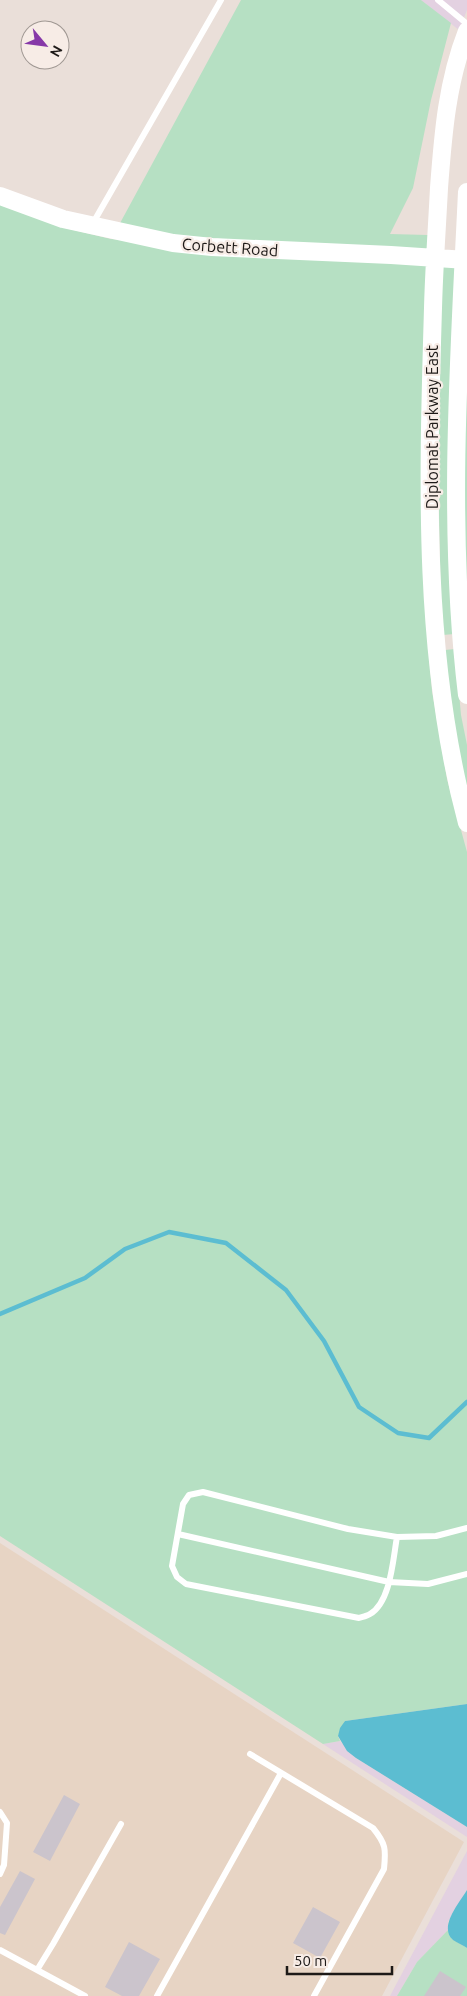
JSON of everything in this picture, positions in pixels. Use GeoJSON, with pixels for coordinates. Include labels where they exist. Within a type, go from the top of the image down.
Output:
{"type":"FeatureCollection","features":[{"type":"Feature","properties":{"kind":"main road","name":"Diplomat Parkway East"},"geometry":{"type":"LineString","coordinates":[[467,31],[455,66],[446,109],[435,258],[430,423],[433,606],[440,690],[455,778],[467,823]]}},
{"type":"Feature","properties":{"kind":"main road","name":"Diplomat Parkway East"},"geometry":{"type":"LineString","coordinates":[[467,192],[456,433],[457,560],[467,695]]}},
{"type":"Feature","properties":{"kind":"main road","name":"Corbett Road"},"geometry":{"type":"LineString","coordinates":[[0,196],[47,214],[91,226],[173,243],[212,247],[465,260]]}},
{"type":"Feature","properties":{"kind":"main road"},"geometry":{"type":"LineString","coordinates":[[436,643],[462,642]]}},
{"type":"Feature","properties":{"kind":"lane"},"geometry":{"type":"LineString","coordinates":[[91,226],[222,0]]}},
{"type":"Feature","properties":{"kind":"lane"},"geometry":{"type":"LineString","coordinates":[[438,0],[467,24]]}},
{"type":"Feature","properties":{"kind":"lane"},"geometry":{"type":"LineString","coordinates":[[397,1537],[387,1590],[379,1605],[370,1614],[359,1618],[186,1584],[178,1577],[172,1566],[183,1504],[189,1495],[203,1492],[348,1529],[397,1537],[436,1536],[467,1528]]}},
{"type":"Feature","properties":{"kind":"lane"},"geometry":{"type":"LineString","coordinates":[[178,1534],[389,1582],[428,1584],[467,1574]]}},
{"type":"Feature","properties":{"kind":"lane"},"geometry":{"type":"LineString","coordinates":[[250,1754],[373,1828],[383,1841],[384,1869],[314,1996]]}},
{"type":"Feature","properties":{"kind":"lane"},"geometry":{"type":"LineString","coordinates":[[157,1996],[281,1773]]}},
{"type":"Feature","properties":{"kind":"lane"},"geometry":{"type":"LineString","coordinates":[[0,1812],[7,1823],[4,1865],[0,1874]]}},
{"type":"Feature","properties":{"kind":"lane"},"geometry":{"type":"LineString","coordinates":[[37,1970],[121,1824]]}},
{"type":"Feature","properties":{"kind":"lane"},"geometry":{"type":"LineString","coordinates":[[0,1950],[85,1996]]}},
{"type":"Feature","properties":{"kind":"shaded area"},"geometry":{"type":"Polygon","coordinates":[[[421,0],[467,0],[467,10],[459,30],[421,0]]]}},
{"type":"Feature","properties":{"kind":"shaded area"},"geometry":{"type":"Polygon","coordinates":[[[0,1543],[464,1842],[382,1996],[0,1996],[0,1543]]]}},
{"type":"Feature","properties":{"kind":"shaded area"},"geometry":{"type":"Polygon","coordinates":[[[340,1741],[356,1758],[467,1827],[467,1837],[323,1744],[340,1741]]]}},
{"type":"Feature","properties":{"kind":"shaded area"},"geometry":{"type":"Polygon","coordinates":[[[467,1851],[467,1890],[448,1922],[448,1930],[417,1962],[397,1996],[390,1996],[467,1851]]]}},
{"type":"Feature","properties":{"kind":"green space"},"geometry":{"type":"Polygon","coordinates":[[[241,0],[421,0],[451,23],[431,100],[413,188],[390,234],[428,235],[427,250],[282,244],[174,235],[119,225],[241,0]]]}},
{"type":"Feature","properties":{"kind":"green space"},"geometry":{"type":"Polygon","coordinates":[[[0,204],[61,227],[111,239],[427,265],[425,606],[432,691],[447,779],[467,852],[467,1704],[345,1721],[338,1736],[340,1741],[323,1744],[0,1536],[0,204]]]}},
{"type":"Feature","properties":{"kind":"green space"},"geometry":{"type":"Polygon","coordinates":[[[442,266],[456,267],[449,405],[451,588],[454,634],[443,635],[437,424],[442,266]]]}},
{"type":"Feature","properties":{"kind":"green space"},"geometry":{"type":"Polygon","coordinates":[[[467,342],[467,606],[464,474],[467,342]]]}},
{"type":"Feature","properties":{"kind":"green space"},"geometry":{"type":"Polygon","coordinates":[[[455,649],[461,715],[467,745],[467,793],[454,730],[445,650],[455,649]]]}},
{"type":"Feature","properties":{"kind":"green space"},"geometry":{"type":"Polygon","coordinates":[[[448,1930],[452,1939],[467,1948],[467,1996],[397,1996],[417,1962],[448,1930]]]}},
{"type":"Feature","properties":{"kind":"water"},"geometry":{"type":"Polygon","coordinates":[[[467,1704],[467,1827],[356,1758],[347,1751],[338,1736],[340,1728],[345,1721],[467,1704]]]}},
{"type":"Feature","properties":{"kind":"water"},"geometry":{"type":"Polygon","coordinates":[[[467,1890],[467,1948],[453,1940],[449,1935],[448,1928],[452,1915],[467,1890]]]}},
{"type":"Feature","properties":{"kind":"building"},"geometry":{"type":"Polygon","coordinates":[[[64,1795],[80,1804],[50,1861],[33,1852],[64,1795]]]}},
{"type":"Feature","properties":{"kind":"building"},"geometry":{"type":"Polygon","coordinates":[[[20,1871],[35,1879],[5,1935],[0,1933],[0,1907],[20,1871]]]}},
{"type":"Feature","properties":{"kind":"building"},"geometry":{"type":"Polygon","coordinates":[[[313,1907],[340,1922],[320,1958],[293,1943],[313,1907]]]}},
{"type":"Feature","properties":{"kind":"building"},"geometry":{"type":"Polygon","coordinates":[[[129,1942],[160,1959],[139,1996],[122,1996],[105,1987],[129,1942]]]}},
{"type":"Feature","properties":{"kind":"building"},"geometry":{"type":"Polygon","coordinates":[[[440,1971],[466,1987],[460,1996],[424,1996],[440,1971]]]}},
{"type":"Feature","properties":{"kind":"waterway"},"geometry":{"type":"LineString","coordinates":[[0,1314],[85,1278],[125,1249],[169,1232],[226,1243],[286,1290],[324,1341],[359,1407],[398,1433],[429,1438],[467,1402]]}}]}
